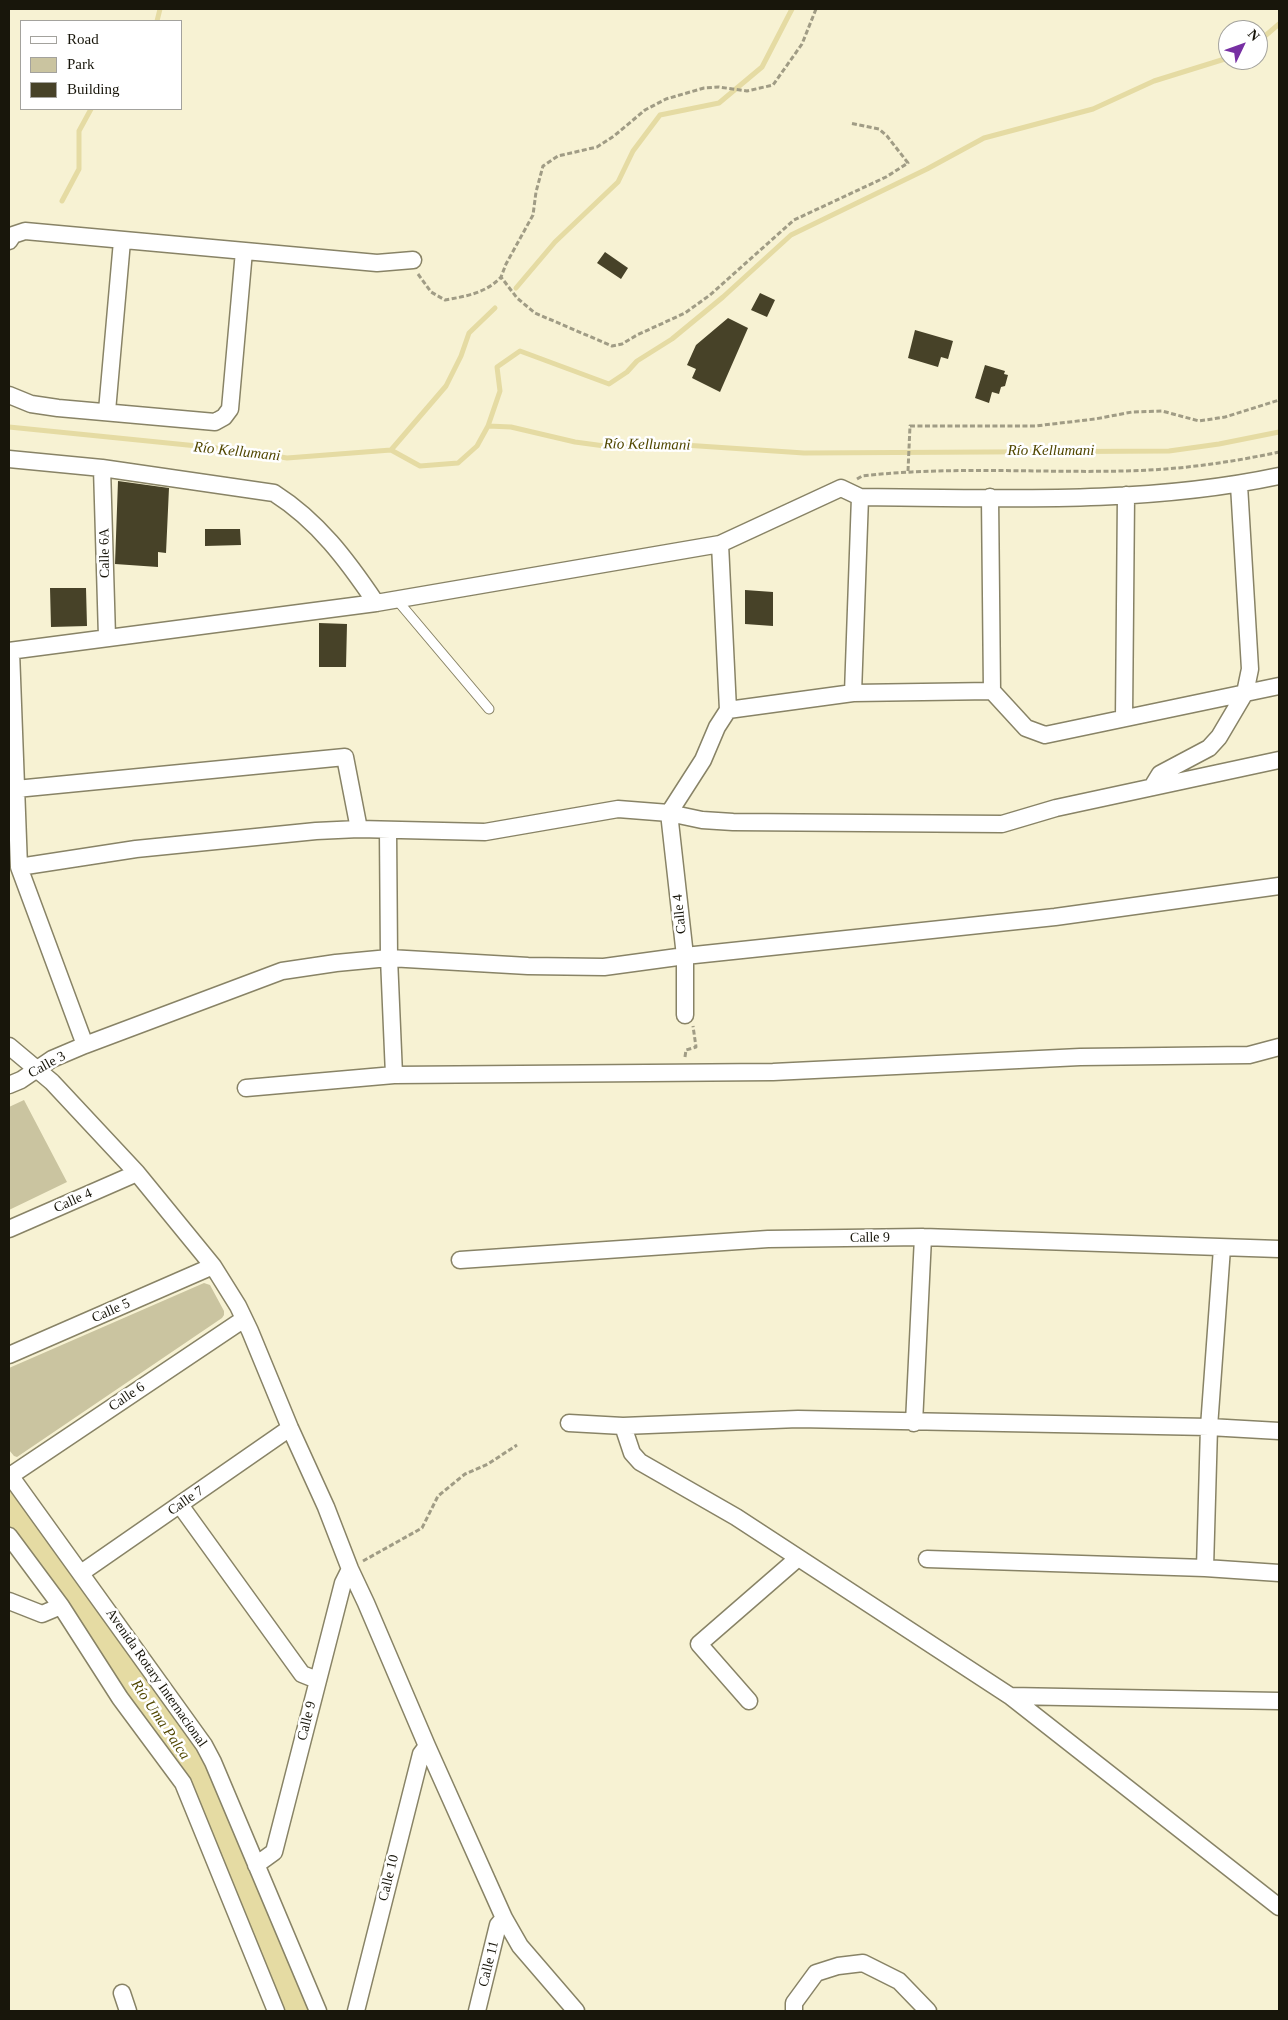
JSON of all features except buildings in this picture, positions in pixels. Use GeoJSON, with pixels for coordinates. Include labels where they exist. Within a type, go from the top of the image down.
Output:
{"type":"FeatureCollection","features":[{"type":"Feature","properties":{"kind":"street"},"geometry":{"type":"LineString","coordinates":[[9,241],[13,235],[25,231],[377,264],[413,260]]}},
{"type":"Feature","properties":{"kind":"street"},"geometry":{"type":"LineString","coordinates":[[107,411],[122,241]]}},
{"type":"Feature","properties":{"kind":"street"},"geometry":{"type":"LineString","coordinates":[[9,395],[31,404],[214,422],[224,417],[230,409],[244,251]]}},
{"type":"Feature","properties":{"kind":"street"},"geometry":{"type":"LineString","coordinates":[[9,459],[102,468],[274,493],[295,506],[319,528],[346,559],[376,603]]}},
{"type":"Feature","properties":{"kind":"street","name":"Calle 6A"},"geometry":{"type":"LineString","coordinates":[[102,468],[107,637]]}},
{"type":"Feature","properties":{"kind":"street"},"geometry":{"type":"LineString","coordinates":[[85,1045],[19,868],[10,651],[397,600],[720,544],[841,488],[860,496],[990,498],[1126,495],[1239,485],[1279,476]]}},
{"type":"Feature","properties":{"kind":"street"},"geometry":{"type":"LineString","coordinates":[[1152,787],[1160,774],[1209,748],[1219,737],[1245,693],[1250,668],[1239,485]]}},
{"type":"Feature","properties":{"kind":"street"},"geometry":{"type":"LineString","coordinates":[[1124,718],[1126,495]]}},
{"type":"Feature","properties":{"kind":"street"},"geometry":{"type":"LineString","coordinates":[[853,693],[860,496]]}},
{"type":"Feature","properties":{"kind":"street"},"geometry":{"type":"LineString","coordinates":[[990,498],[992,691],[1026,728],[1045,735],[1279,686]]}},
{"type":"Feature","properties":{"kind":"street"},"geometry":{"type":"LineString","coordinates":[[669,813],[703,760],[717,727],[728,710],[720,544]]}},
{"type":"Feature","properties":{"kind":"street"},"geometry":{"type":"LineString","coordinates":[[728,710],[853,693],[992,691]]}},
{"type":"Feature","properties":{"kind":"street"},"geometry":{"type":"LineString","coordinates":[[16,789],[345,757],[360,829]]}},
{"type":"Feature","properties":{"kind":"street"},"geometry":{"type":"LineString","coordinates":[[19,868],[136,850],[316,831],[360,829],[485,832],[618,809],[669,813],[702,820],[733,822],[1002,824],[1056,808],[1279,760]]}},
{"type":"Feature","properties":{"kind":"street","name":"Calle 4"},"geometry":{"type":"LineString","coordinates":[[669,813],[685,956],[685,1015]]}},
{"type":"Feature","properties":{"kind":"street"},"geometry":{"type":"LineString","coordinates":[[388,830],[394,1075]]}},
{"type":"Feature","properties":{"kind":"street","name":"Calle 3"},"geometry":{"type":"LineString","coordinates":[[9,1085],[52,1059],[85,1045],[282,971],[390,958],[528,966],[604,967],[685,956],[1055,918],[1279,886]]}},
{"type":"Feature","properties":{"kind":"street"},"geometry":{"type":"LineString","coordinates":[[9,1046],[52,1082],[137,1172],[213,1266],[244,1319],[326,1507],[350,1569],[504,1918],[520,1946],[576,2011]]}},
{"type":"Feature","properties":{"kind":"street"},"geometry":{"type":"LineString","coordinates":[[246,1088],[394,1075],[773,1072],[1080,1057],[1249,1055],[1279,1047]]}},
{"type":"Feature","properties":{"kind":"street","name":"Calle 4"},"geometry":{"type":"LineString","coordinates":[[9,1229],[137,1172]]}},
{"type":"Feature","properties":{"kind":"street"},"geometry":{"type":"LineString","coordinates":[[914,1422],[923,1237]]}},
{"type":"Feature","properties":{"kind":"street","name":"Calle 9"},"geometry":{"type":"LineString","coordinates":[[460,1260],[768,1239],[923,1237],[1279,1249]]}},
{"type":"Feature","properties":{"kind":"street"},"geometry":{"type":"LineString","coordinates":[[1205,1568],[1209,1427],[1222,1248]]}},
{"type":"Feature","properties":{"kind":"street","name":"Calle 5"},"geometry":{"type":"LineString","coordinates":[[9,1355],[213,1266]]}},
{"type":"Feature","properties":{"kind":"street","name":"Calle 6"},"geometry":{"type":"LineString","coordinates":[[9,1475],[244,1319]]}},
{"type":"Feature","properties":{"kind":"street"},"geometry":{"type":"LineString","coordinates":[[569,1424],[623,1426],[798,1419],[1209,1427],[1279,1431]]}},
{"type":"Feature","properties":{"kind":"street"},"geometry":{"type":"LineString","coordinates":[[623,1426],[632,1453],[640,1462],[736,1517],[1010,1696],[1279,1907]]}},
{"type":"Feature","properties":{"kind":"street","name":"Calle 7"},"geometry":{"type":"LineString","coordinates":[[81,1573],[290,1428]]}},
{"type":"Feature","properties":{"kind":"street","name":"Avenida Rotary Internacional"},"geometry":{"type":"LineString","coordinates":[[9,1475],[204,1745],[213,1762],[318,2011]]}},
{"type":"Feature","properties":{"kind":"street"},"geometry":{"type":"LineString","coordinates":[[180,1505],[302,1674],[317,1680]]}},
{"type":"Feature","properties":{"kind":"street"},"geometry":{"type":"LineString","coordinates":[[9,1536],[61,1606],[120,1698],[183,1783],[276,2011]]}},
{"type":"Feature","properties":{"kind":"street"},"geometry":{"type":"LineString","coordinates":[[750,1701],[699,1644],[798,1558]]}},
{"type":"Feature","properties":{"kind":"street"},"geometry":{"type":"LineString","coordinates":[[927,1559],[1205,1568],[1279,1573]]}},
{"type":"Feature","properties":{"kind":"street","name":"Calle 9"},"geometry":{"type":"LineString","coordinates":[[256,1866],[274,1852],[343,1583],[350,1569]]}},
{"type":"Feature","properties":{"kind":"street"},"geometry":{"type":"LineString","coordinates":[[9,1602],[42,1614],[61,1606]]}},
{"type":"Feature","properties":{"kind":"street"},"geometry":{"type":"LineString","coordinates":[[1010,1696],[1279,1701]]}},
{"type":"Feature","properties":{"kind":"street","name":"Calle 10"},"geometry":{"type":"LineString","coordinates":[[356,2011],[421,1754],[427,1746]]}},
{"type":"Feature","properties":{"kind":"street","name":"Calle 11"},"geometry":{"type":"LineString","coordinates":[[477,2011],[498,1925],[504,1918]]}},
{"type":"Feature","properties":{"kind":"street"},"geometry":{"type":"LineString","coordinates":[[794,2011],[794,2003],[816,1973],[838,1966],[863,1963],[899,1981],[928,2011]]}},
{"type":"Feature","properties":{"kind":"street"},"geometry":{"type":"LineString","coordinates":[[122,1993],[128,2011]]}},
{"type":"Feature","properties":{"kind":"lane"},"geometry":{"type":"LineString","coordinates":[[397,600],[488,709]]}},
{"type":"Feature","properties":{"kind":"path"},"geometry":{"type":"LineString","coordinates":[[413,260],[419,278],[431,292],[445,300],[469,296],[487,289],[501,277],[506,264],[533,215],[536,192],[543,166],[558,156],[597,147],[614,136],[645,110],[666,99],[704,88],[719,87],[747,91],[763,89],[774,85],[802,44],[816,9]]}},
{"type":"Feature","properties":{"kind":"path"},"geometry":{"type":"LineString","coordinates":[[501,277],[517,298],[534,313],[612,346],[622,344],[685,312],[710,294],[794,220],[886,177],[908,163],[879,128],[850,123]]}},
{"type":"Feature","properties":{"kind":"path"},"geometry":{"type":"LineString","coordinates":[[908,471],[910,426],[1035,426],[1095,419],[1132,412],[1162,411],[1199,421],[1226,417],[1279,400]]}},
{"type":"Feature","properties":{"kind":"path"},"geometry":{"type":"LineString","coordinates":[[841,488],[862,476],[908,471],[1125,471],[1192,467],[1279,452]]}},
{"type":"Feature","properties":{"kind":"path"},"geometry":{"type":"LineString","coordinates":[[684,1073],[686,1050],[696,1047],[692,1021],[684,1023],[685,1015]]}},
{"type":"Feature","properties":{"kind":"path"},"geometry":{"type":"LineString","coordinates":[[350,1569],[422,1528],[438,1496],[465,1474],[488,1464],[517,1445]]}},
{"type":"Feature","properties":{"kind":"green space"},"geometry":{"type":"Polygon","coordinates":[[[24,1100],[67,1182],[9,1210],[9,1107],[24,1100]]]}},
{"type":"Feature","properties":{"kind":"green space"},"geometry":{"type":"Polygon","coordinates":[[[204,1283],[210,1285],[224,1311],[222,1318],[17,1457],[14,1456],[9,1450],[9,1368],[204,1283]]]}},
{"type":"Feature","properties":{"kind":"waterway"},"geometry":{"type":"LineString","coordinates":[[157,20],[160,9]]}},
{"type":"Feature","properties":{"kind":"waterway"},"geometry":{"type":"LineString","coordinates":[[516,288],[555,242],[618,182],[633,151],[660,115],[719,103],[762,67],[792,9]]}},
{"type":"Feature","properties":{"kind":"waterway"},"geometry":{"type":"LineString","coordinates":[[1268,33],[1279,24]]}},
{"type":"Feature","properties":{"kind":"waterway"},"geometry":{"type":"LineString","coordinates":[[488,426],[500,391],[497,367],[520,351],[609,384],[627,372],[637,361],[672,339],[723,297],[791,235],[927,169],[984,138],[1093,109],[1154,81],[1218,61]]}},
{"type":"Feature","properties":{"kind":"waterway"},"geometry":{"type":"LineString","coordinates":[[62,201],[79,169],[79,131],[90,110]]}},
{"type":"Feature","properties":{"kind":"waterway"},"geometry":{"type":"LineString","coordinates":[[391,450],[446,386],[461,356],[469,333],[495,308]]}},
{"type":"Feature","properties":{"kind":"waterway","name":"Río Kellumani"},"geometry":{"type":"LineString","coordinates":[[9,427],[237,450],[287,458],[391,450],[420,466],[458,463],[477,446],[488,426],[511,427],[575,442],[612,447],[684,445],[804,453],[1169,451],[1219,444],[1279,432]]}},
{"type":"Feature","properties":{"kind":"waterway","name":"Río Uma Palca"},"geometry":{"type":"LineString","coordinates":[[9,1505],[182,1749],[194,1770],[297,2011]]}}]}
